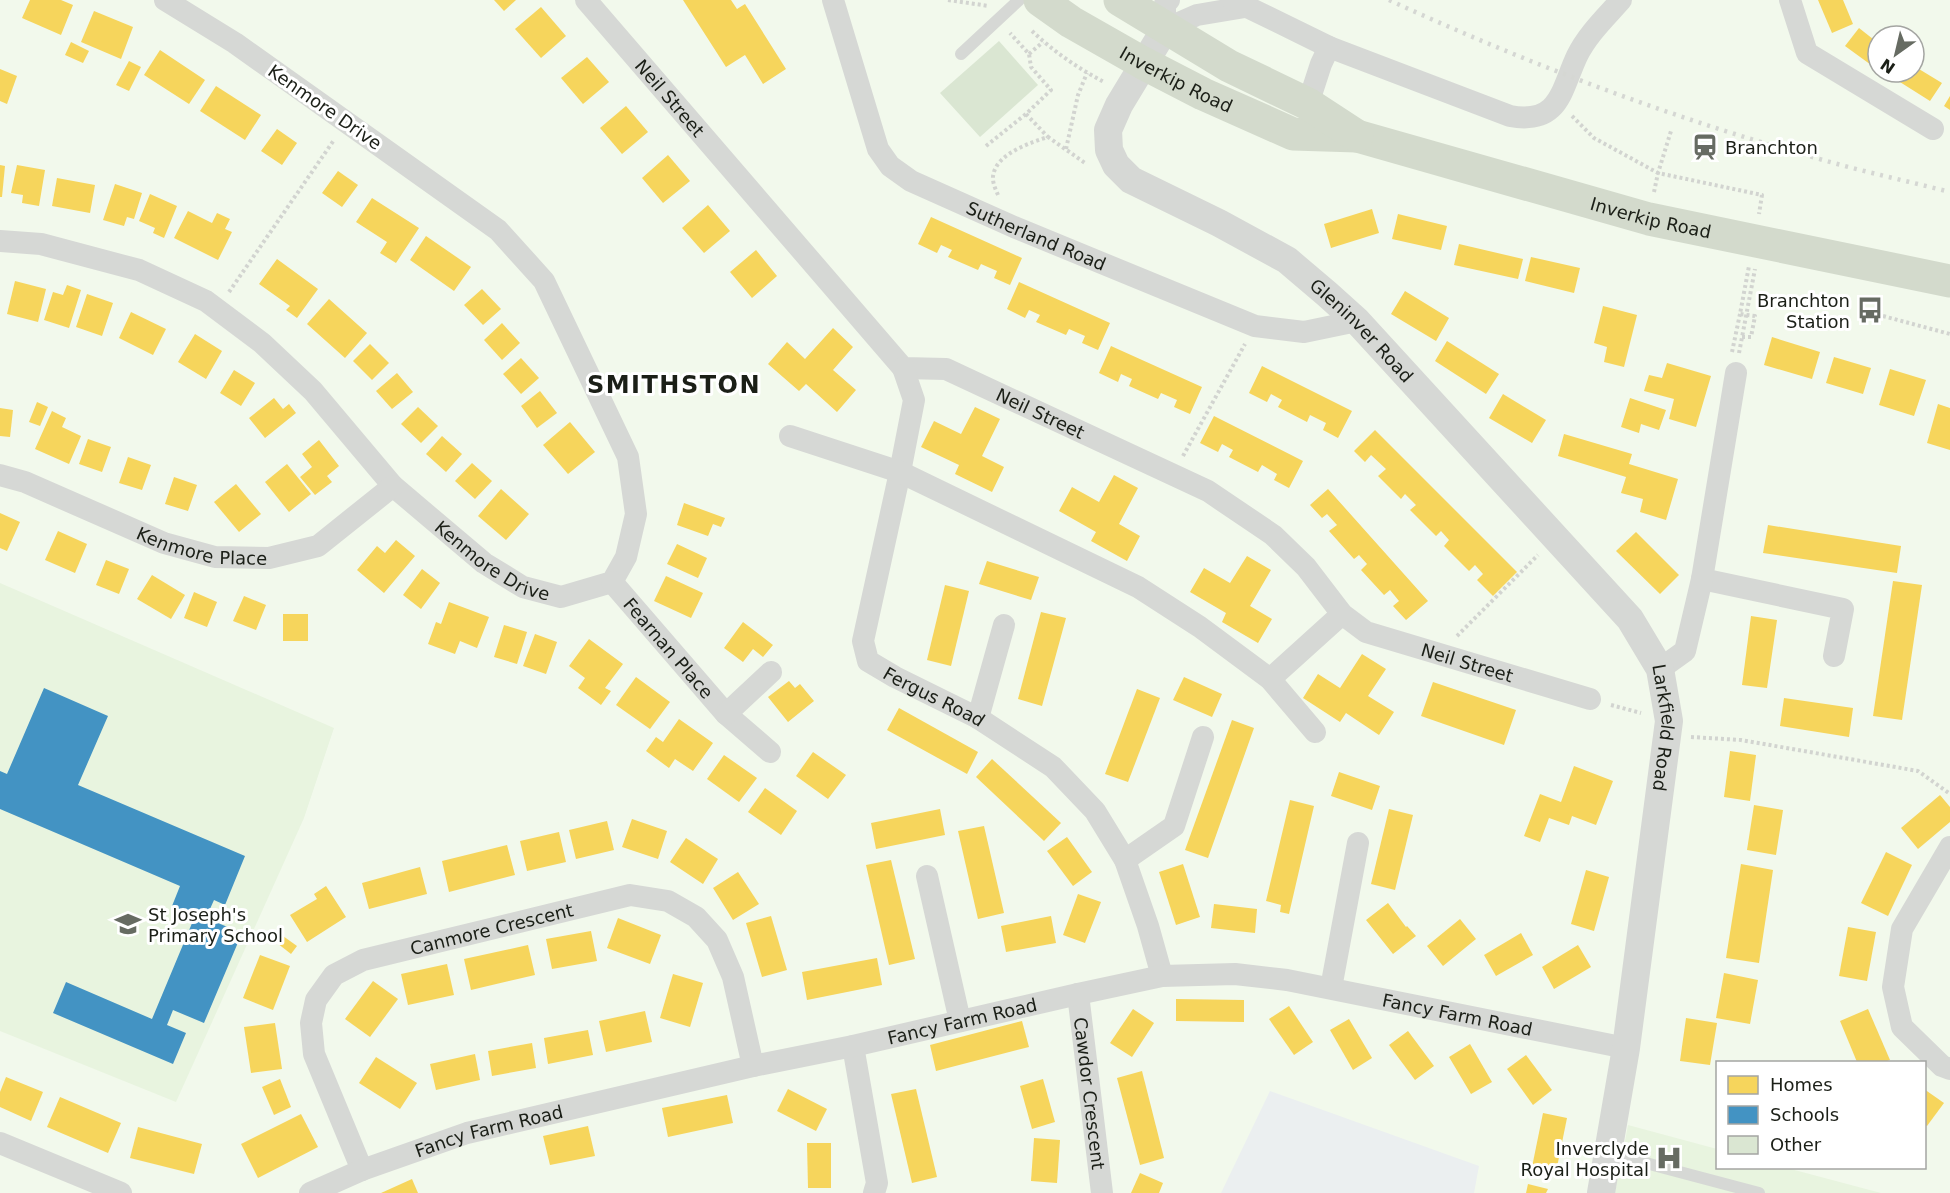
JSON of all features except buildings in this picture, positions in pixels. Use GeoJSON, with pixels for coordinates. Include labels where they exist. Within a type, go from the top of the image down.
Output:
{"type":"FeatureCollection","features":[{"type":"Feature","properties":{"kind":"highway","name":"Inverkip Road"},"geometry":{"type":"LineString","coordinates":[[1040,0],[1071,22],[1143,63],[1203,94],[1293,134],[1357,136],[1650,219],[1950,281]]}},
{"type":"Feature","properties":{"kind":"highway","name":"Inverkip Road"},"geometry":{"type":"LineString","coordinates":[[1120,0],[1167,14],[1229,66],[1308,104],[1357,136]]}},
{"type":"Feature","properties":{"kind":"street","name":"Kenmore Drive"},"geometry":{"type":"LineString","coordinates":[[0,241],[41,244],[139,270],[206,301],[262,343],[313,391],[393,486],[484,563],[523,587],[561,597],[612,582],[626,556],[636,514],[628,457],[544,281],[498,230],[234,42],[165,0]]}},
{"type":"Feature","properties":{"kind":"street","name":"Neil Street"},"geometry":{"type":"LineString","coordinates":[[586,0],[903,368],[946,369],[1208,491],[1273,535],[1306,567],[1342,614],[1366,632],[1590,699]]}},
{"type":"Feature","properties":{"kind":"street","name":"Sutherland Road"},"geometry":{"type":"LineString","coordinates":[[833,0],[878,149],[890,166],[911,181],[1014,227],[1255,326],[1304,332],[1357,321]]}},
{"type":"Feature","properties":{"kind":"street"},"geometry":{"type":"LineString","coordinates":[[1116,165],[1109,150],[1108,130],[1167,14],[1197,15],[1239,4],[1329,47],[1510,116],[1527,118],[1539,115],[1561,98],[1578,54],[1621,0]]}},
{"type":"Feature","properties":{"kind":"street"},"geometry":{"type":"LineString","coordinates":[[1790,0],[1807,53],[1934,129]]}},
{"type":"Feature","properties":{"kind":"street"},"geometry":{"type":"LineString","coordinates":[[1308,104],[1329,47]]}},
{"type":"Feature","properties":{"kind":"street","name":"Gleninver Road"},"geometry":{"type":"LineString","coordinates":[[1116,165],[1131,180],[1219,223],[1287,260],[1357,321],[1630,619],[1660,669]]}},
{"type":"Feature","properties":{"kind":"street","name":"Larkfield Road"},"geometry":{"type":"LineString","coordinates":[[1601,1193],[1626,1048],[1670,721],[1660,669],[1685,651],[1702,579],[1733,364]]}},
{"type":"Feature","properties":{"kind":"street","name":"Fergus Road"},"geometry":{"type":"LineString","coordinates":[[903,368],[914,400],[862,641],[868,661],[895,678],[978,718],[1053,767],[1095,811],[1125,860],[1148,926],[1162,976]]}},
{"type":"Feature","properties":{"kind":"street"},"geometry":{"type":"LineString","coordinates":[[790,436],[900,472],[1138,587],[1200,627],[1270,679],[1315,732]]}},
{"type":"Feature","properties":{"kind":"street","name":"Kenmore Place"},"geometry":{"type":"LineString","coordinates":[[0,475],[26,482],[164,543],[215,557],[269,558],[318,546],[393,486]]}},
{"type":"Feature","properties":{"kind":"street"},"geometry":{"type":"LineString","coordinates":[[1702,579],[1843,609],[1834,656]]}},
{"type":"Feature","properties":{"kind":"street","name":"Fearnan Place"},"geometry":{"type":"LineString","coordinates":[[612,582],[726,714],[770,752]]}},
{"type":"Feature","properties":{"kind":"street"},"geometry":{"type":"LineString","coordinates":[[1270,679],[1342,614]]}},
{"type":"Feature","properties":{"kind":"street"},"geometry":{"type":"LineString","coordinates":[[978,718],[1004,625]]}},
{"type":"Feature","properties":{"kind":"street","name":"Fearnan Place"},"geometry":{"type":"LineString","coordinates":[[726,714],[771,672]]}},
{"type":"Feature","properties":{"kind":"street"},"geometry":{"type":"LineString","coordinates":[[1125,860],[1174,826],[1203,737]]}},
{"type":"Feature","properties":{"kind":"street"},"geometry":{"type":"LineString","coordinates":[[1331,988],[1358,843]]}},
{"type":"Feature","properties":{"kind":"street"},"geometry":{"type":"LineString","coordinates":[[1950,847],[1902,929],[1893,987],[1902,1027],[1942,1066],[1950,1069]]}},
{"type":"Feature","properties":{"kind":"street"},"geometry":{"type":"LineString","coordinates":[[927,876],[960,1021]]}},
{"type":"Feature","properties":{"kind":"street","name":"Canmore Crescent"},"geometry":{"type":"LineString","coordinates":[[362,1170],[314,1054],[311,1023],[316,1000],[334,975],[363,960],[630,895],[668,901],[696,917],[717,940],[734,977],[753,1066]]}},
{"type":"Feature","properties":{"kind":"street","name":"Fancy Farm Road"},"geometry":{"type":"LineString","coordinates":[[310,1193],[362,1170],[467,1133],[753,1066],[853,1046],[1162,976],[1235,974],[1287,980],[1626,1048]]}},
{"type":"Feature","properties":{"kind":"street","name":"Cawdor Crescent"},"geometry":{"type":"LineString","coordinates":[[1078,994],[1102,1193]]}},
{"type":"Feature","properties":{"kind":"street"},"geometry":{"type":"LineString","coordinates":[[853,1046],[877,1182],[874,1193]]}},
{"type":"Feature","properties":{"kind":"street"},"geometry":{"type":"LineString","coordinates":[[0,1143],[121,1193]]}},
{"type":"Feature","properties":{"kind":"lane"},"geometry":{"type":"LineString","coordinates":[[961,54],[1019,0]]}},
{"type":"Feature","properties":{"kind":"lane"},"geometry":{"type":"LineString","coordinates":[[1608,1153],[1760,1193]]}},
{"type":"Feature","properties":{"kind":"path"},"geometry":{"type":"LineString","coordinates":[[948,0],[968,3]]}},
{"type":"Feature","properties":{"kind":"path"},"geometry":{"type":"LineString","coordinates":[[1009,9],[1043,42],[1088,73],[1126,92]]}},
{"type":"Feature","properties":{"kind":"path"},"geometry":{"type":"LineString","coordinates":[[986,146],[1026,114],[1051,90],[1031,67],[1029,54],[1009,32]]}},
{"type":"Feature","properties":{"kind":"path"},"geometry":{"type":"LineString","coordinates":[[1029,54],[1043,42]]}},
{"type":"Feature","properties":{"kind":"path"},"geometry":{"type":"LineString","coordinates":[[1066,149],[1078,95],[1088,73]]}},
{"type":"Feature","properties":{"kind":"path"},"geometry":{"type":"LineString","coordinates":[[1561,98],[1594,138],[1658,172],[1762,195]]}},
{"type":"Feature","properties":{"kind":"path"},"geometry":{"type":"LineString","coordinates":[[1026,114],[1048,137],[1086,164],[1116,165]]}},
{"type":"Feature","properties":{"kind":"path"},"geometry":{"type":"LineString","coordinates":[[216,309],[346,122]]}},
{"type":"Feature","properties":{"kind":"path"},"geometry":{"type":"LineString","coordinates":[[1650,219],[1658,172],[1671,131]]}},
{"type":"Feature","properties":{"kind":"path"},"geometry":{"type":"LineString","coordinates":[[1014,227],[993,183],[994,172],[999,163],[1023,145],[1048,137]]}},
{"type":"Feature","properties":{"kind":"path"},"geometry":{"type":"LineString","coordinates":[[1733,364],[1742,337],[1761,242]]}},
{"type":"Feature","properties":{"kind":"path"},"geometry":{"type":"LineString","coordinates":[[1733,364],[1740,314]]}},
{"type":"Feature","properties":{"kind":"path"},"geometry":{"type":"LineString","coordinates":[[1742,337],[1751,337],[1755,316]]}},
{"type":"Feature","properties":{"kind":"path"},"geometry":{"type":"LineString","coordinates":[[1883,316],[1950,334]]}},
{"type":"Feature","properties":{"kind":"path"},"geometry":{"type":"LineString","coordinates":[[1173,475],[1255,326]]}},
{"type":"Feature","properties":{"kind":"path"},"geometry":{"type":"LineString","coordinates":[[1439,654],[1555,539]]}},
{"type":"Feature","properties":{"kind":"path"},"geometry":{"type":"LineString","coordinates":[[1590,699],[1670,721]]}},
{"type":"Feature","properties":{"kind":"path"},"geometry":{"type":"LineString","coordinates":[[1721,738],[1918,771],[1950,794]]}},
{"type":"Feature","properties":{"kind":"shaded area","name":"St Joseph's Primary School"},"geometry":{"type":"Polygon","coordinates":[[[0,583],[334,728],[304,818],[176,1102],[0,1031],[0,583]]]}},
{"type":"Feature","properties":{"kind":"shaded area"},"geometry":{"type":"Polygon","coordinates":[[[1270,1091],[1479,1166],[1474,1193],[1221,1193],[1270,1091]]]}},
{"type":"Feature","properties":{"kind":"shaded area","name":"Inverclyde Royal Hospital"},"geometry":{"type":"Polygon","coordinates":[[[1628,1125],[1716,1149],[1716,1169],[1791,1169],[1881,1193],[1615,1193],[1628,1125]]]}},
{"type":"Feature","properties":{"kind":"railway"},"geometry":{"type":"LineString","coordinates":[[1389,0],[1491,45],[1649,105],[1827,161],[1950,192]]}},
{"type":"Feature","properties":{"kind":"place","name":"Branchton"},"geometry":{"type":"Point","coordinates":[1705,147]}},
{"type":"Feature","properties":{"kind":"place","name":"Branchton Station"},"geometry":{"type":"Point","coordinates":[1870,310]}},
{"type":"Feature","properties":{"kind":"place","name":"St Joseph's Primary School"},"geometry":{"type":"Point","coordinates":[128,924]}},
{"type":"Feature","properties":{"kind":"place","name":"Inverclyde Royal Hospital"},"geometry":{"type":"Point","coordinates":[1669,1158]}},
{"type":"Feature","properties":{"kind":"district","name":"SMITHSTON"},"geometry":{"type":"Point","coordinates":[674,385]}}]}
